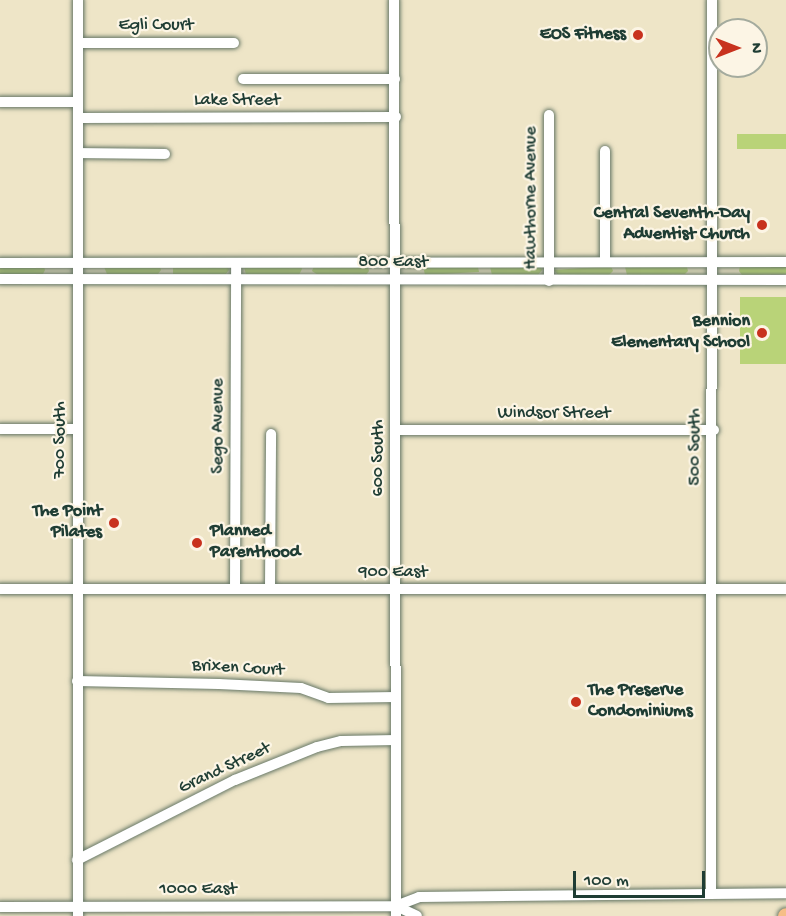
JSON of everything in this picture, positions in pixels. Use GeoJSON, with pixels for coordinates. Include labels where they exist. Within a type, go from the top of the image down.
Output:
{"type":"FeatureCollection","features":[{"type":"Feature","properties":{"kind":"street","name":"700 South"},"geometry":{"type":"LineString","coordinates":[[78,0],[78,912]]}},
{"type":"Feature","properties":{"kind":"street","name":"600 South"},"geometry":{"type":"LineString","coordinates":[[394,0],[396,911]]}},
{"type":"Feature","properties":{"kind":"street","name":"500 South"},"geometry":{"type":"LineString","coordinates":[[711,894],[714,589],[712,0]]}},
{"type":"Feature","properties":{"kind":"street","name":"Egli Court"},"geometry":{"type":"LineString","coordinates":[[78,43],[234,43]]}},
{"type":"Feature","properties":{"kind":"street"},"geometry":{"type":"LineString","coordinates":[[243,79],[395,79]]}},
{"type":"Feature","properties":{"kind":"street"},"geometry":{"type":"LineString","coordinates":[[0,102],[78,102]]}},
{"type":"Feature","properties":{"kind":"street","name":"Hawthorne Avenue"},"geometry":{"type":"LineString","coordinates":[[549,115],[549,281]]}},
{"type":"Feature","properties":{"kind":"street","name":"Lake Street"},"geometry":{"type":"LineString","coordinates":[[78,118],[396,117]]}},
{"type":"Feature","properties":{"kind":"street"},"geometry":{"type":"LineString","coordinates":[[605,151],[605,262]]}},
{"type":"Feature","properties":{"kind":"street"},"geometry":{"type":"LineString","coordinates":[[78,153],[165,154]]}},
{"type":"Feature","properties":{"kind":"street"},"geometry":{"type":"LineString","coordinates":[[307,262],[307,280]]}},
{"type":"Feature","properties":{"kind":"street"},"geometry":{"type":"LineString","coordinates":[[618,262],[618,281]]}},
{"type":"Feature","properties":{"kind":"street","name":"800 East"},"geometry":{"type":"LineString","coordinates":[[0,263],[786,262]]}},
{"type":"Feature","properties":{"kind":"street"},"geometry":{"type":"LineString","coordinates":[[167,263],[167,280]]}},
{"type":"Feature","properties":{"kind":"street","name":"Sego Avenue"},"geometry":{"type":"LineString","coordinates":[[235,589],[236,263]]}},
{"type":"Feature","properties":{"kind":"street"},"geometry":{"type":"LineString","coordinates":[[484,263],[485,280]]}},
{"type":"Feature","properties":{"kind":"street","name":"800 East"},"geometry":{"type":"LineString","coordinates":[[0,279],[786,280]]}},
{"type":"Feature","properties":{"kind":"street"},"geometry":{"type":"LineString","coordinates":[[0,429],[78,429]]}},
{"type":"Feature","properties":{"kind":"street","name":"Windsor Street"},"geometry":{"type":"LineString","coordinates":[[395,430],[714,430]]}},
{"type":"Feature","properties":{"kind":"street"},"geometry":{"type":"LineString","coordinates":[[270,590],[271,434]]}},
{"type":"Feature","properties":{"kind":"street","name":"900 East"},"geometry":{"type":"LineString","coordinates":[[0,589],[786,589]]}},
{"type":"Feature","properties":{"kind":"street","name":"Brixen Court"},"geometry":{"type":"LineString","coordinates":[[77,681],[301,688],[328,698],[396,697]]}},
{"type":"Feature","properties":{"kind":"street","name":"Grand Street"},"geometry":{"type":"LineString","coordinates":[[78,860],[235,780],[308,750],[341,741],[396,740]]}},
{"type":"Feature","properties":{"kind":"street","name":"1000 East"},"geometry":{"type":"LineString","coordinates":[[396,911],[418,897],[786,893]]}},
{"type":"Feature","properties":{"kind":"street","name":"1000 East"},"geometry":{"type":"LineString","coordinates":[[0,908],[78,912],[396,911],[417,916]]}},
{"type":"Feature","properties":{"kind":"green space"},"geometry":{"type":"Polygon","coordinates":[[[737,134],[786,134],[786,149],[737,149],[737,134]]]}},
{"type":"Feature","properties":{"kind":"green space"},"geometry":{"type":"Polygon","coordinates":[[[786,265],[786,274],[742,275],[739,271],[740,266],[786,265]]]}},
{"type":"Feature","properties":{"kind":"green space"},"geometry":{"type":"Polygon","coordinates":[[[0,266],[44,267],[45,270],[43,274],[0,275],[0,266]]]}},
{"type":"Feature","properties":{"kind":"green space"},"geometry":{"type":"Polygon","coordinates":[[[173,266],[228,267],[229,270],[225,275],[173,274],[173,266]]]}},
{"type":"Feature","properties":{"kind":"green space"},"geometry":{"type":"Polygon","coordinates":[[[244,266],[301,266],[302,269],[299,275],[246,275],[244,266]]]}},
{"type":"Feature","properties":{"kind":"green space"},"geometry":{"type":"Polygon","coordinates":[[[314,266],[368,267],[369,271],[366,275],[318,275],[312,271],[314,266]]]}},
{"type":"Feature","properties":{"kind":"green space"},"geometry":{"type":"Polygon","coordinates":[[[423,266],[478,267],[479,272],[425,275],[423,266]]]}},
{"type":"Feature","properties":{"kind":"green space"},"geometry":{"type":"Polygon","coordinates":[[[611,266],[613,271],[609,275],[558,275],[554,270],[611,266]]]}},
{"type":"Feature","properties":{"kind":"green space"},"geometry":{"type":"Polygon","coordinates":[[[104,267],[160,267],[161,270],[158,274],[107,274],[104,267]]]}},
{"type":"Feature","properties":{"kind":"green space"},"geometry":{"type":"Polygon","coordinates":[[[490,267],[541,267],[542,270],[538,275],[492,275],[490,267]]]}},
{"type":"Feature","properties":{"kind":"green space"},"geometry":{"type":"Polygon","coordinates":[[[625,267],[687,267],[688,271],[685,274],[627,275],[625,267]]]}},
{"type":"Feature","properties":{"kind":"green space","name":"Bennion Elementary School"},"geometry":{"type":"Polygon","coordinates":[[[740,297],[786,297],[786,364],[740,364],[740,297]]]}},
{"type":"Feature","properties":{"kind":"place","name":"EOS Fitness"},"geometry":{"type":"Point","coordinates":[638,35]}},
{"type":"Feature","properties":{"kind":"place","name":"Central Seventh-Day Adventist Church"},"geometry":{"type":"Point","coordinates":[762,225]}},
{"type":"Feature","properties":{"kind":"place","name":"Bennion Elementary School"},"geometry":{"type":"Point","coordinates":[762,333]}},
{"type":"Feature","properties":{"kind":"place","name":"The Point Pilates"},"geometry":{"type":"Point","coordinates":[114,523]}},
{"type":"Feature","properties":{"kind":"place","name":"Planned Parenthood"},"geometry":{"type":"Point","coordinates":[197,543]}},
{"type":"Feature","properties":{"kind":"place","name":"The Preserve Condominiums"},"geometry":{"type":"Point","coordinates":[576,702]}}]}
